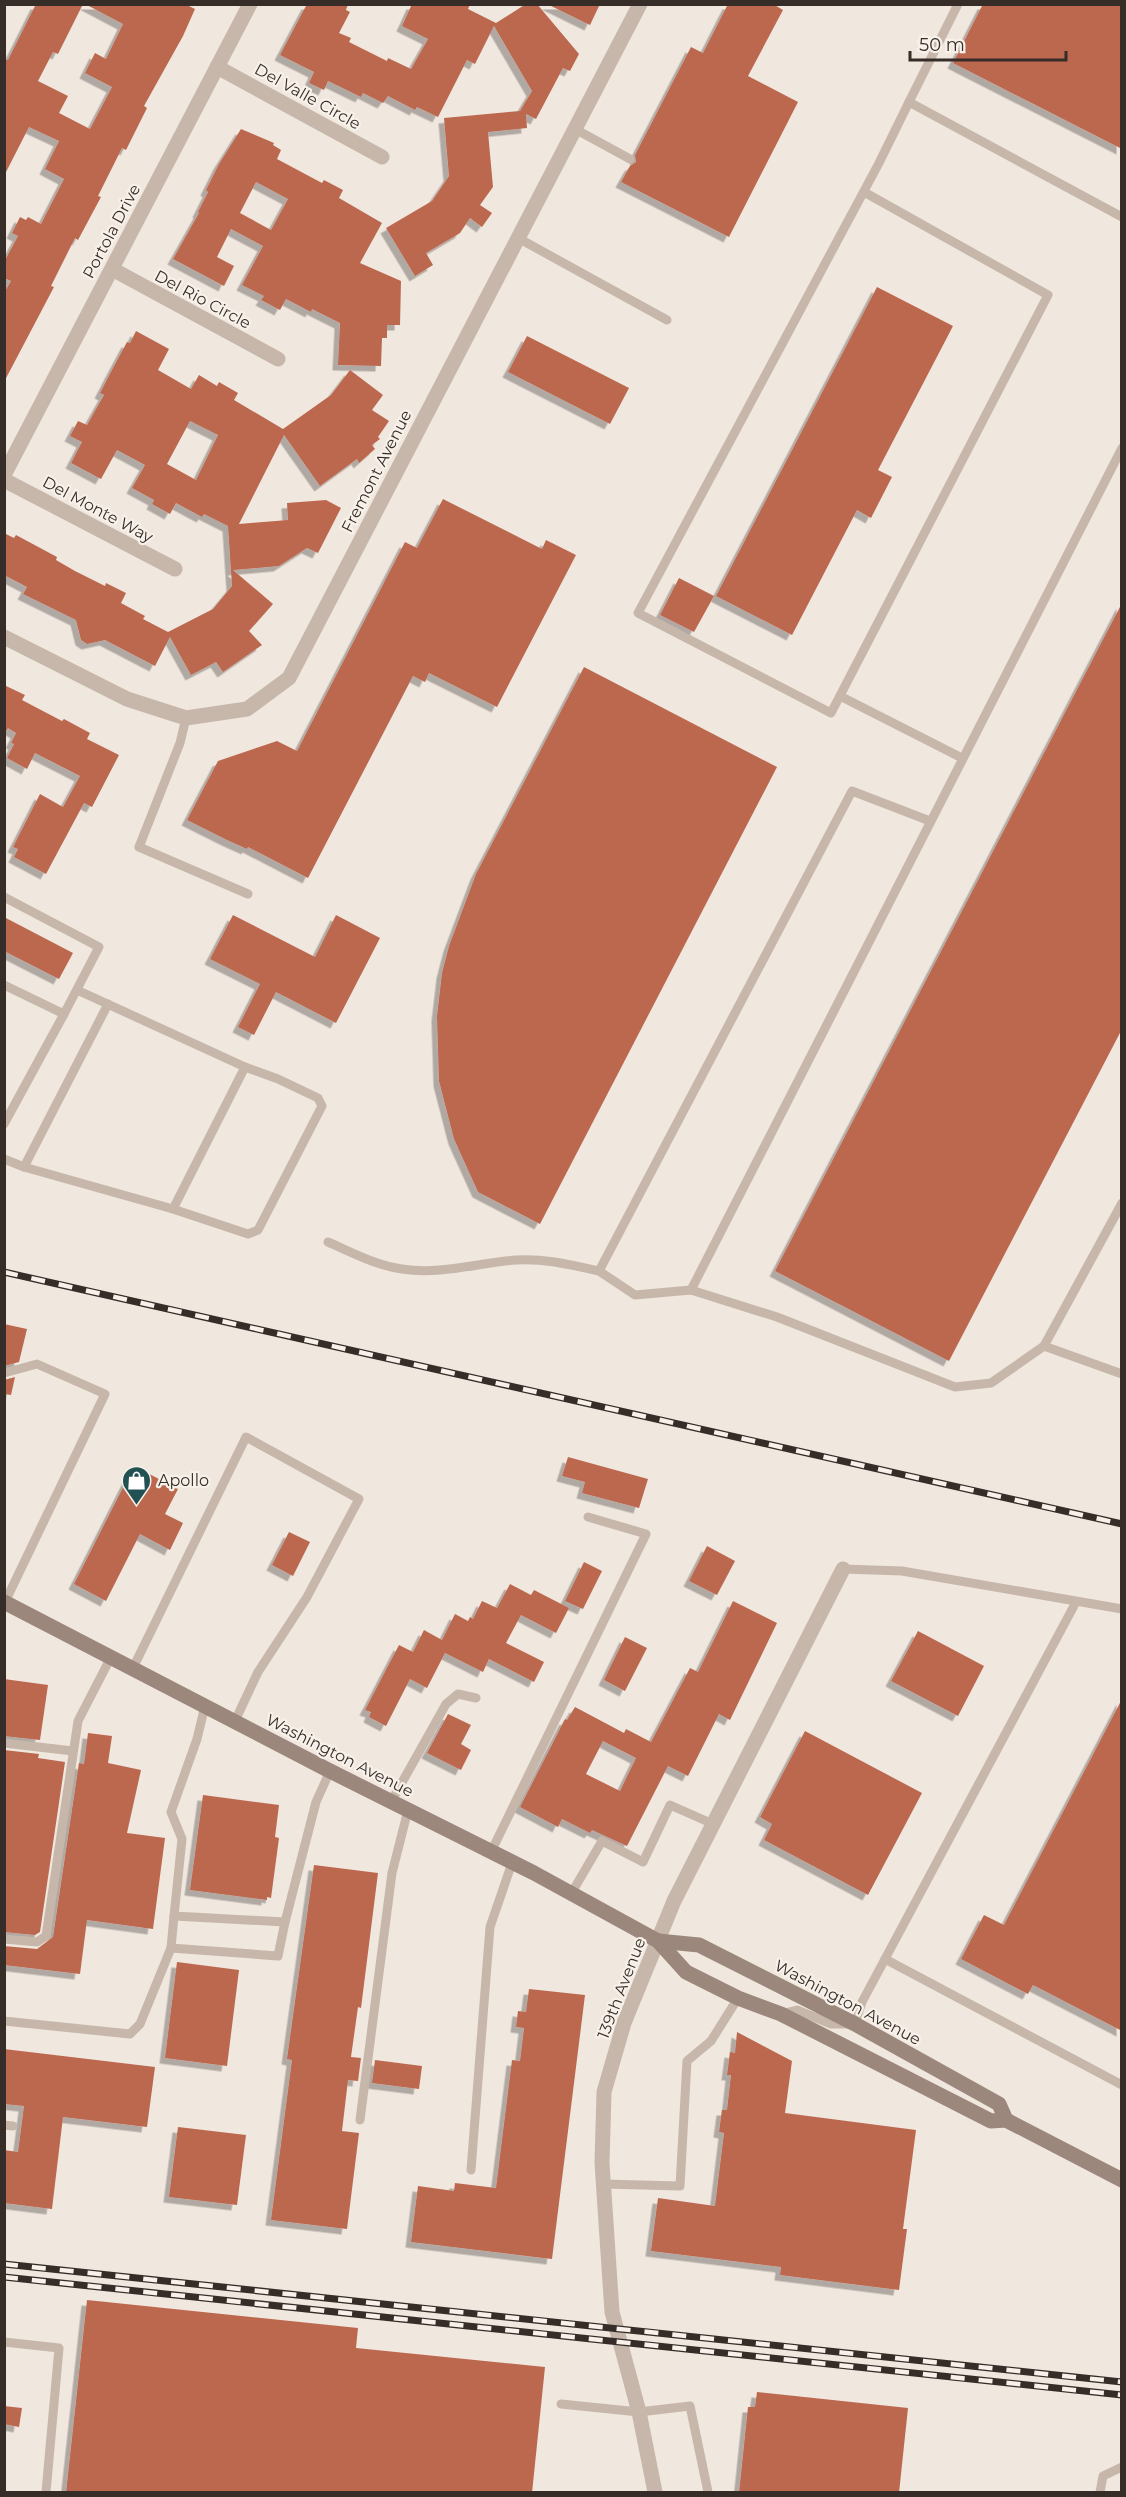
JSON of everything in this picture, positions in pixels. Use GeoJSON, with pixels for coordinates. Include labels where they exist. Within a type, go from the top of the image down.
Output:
{"type":"FeatureCollection","features":[{"type":"Feature","properties":{"kind":"main road","name":"Washington Avenue"},"geometry":{"type":"LineString","coordinates":[[5,1602],[330,1772],[571,1893],[658,1941],[686,1972],[738,1998],[781,2014],[991,2121],[1006,2120],[1122,2180]]}},
{"type":"Feature","properties":{"kind":"main road","name":"Washington Avenue"},"geometry":{"type":"LineString","coordinates":[[658,1941],[699,1945],[855,2024],[999,2104],[1006,2120]]}},
{"type":"Feature","properties":{"kind":"street","name":"Portola Drive"},"geometry":{"type":"LineString","coordinates":[[4,475],[249,4]]}},
{"type":"Feature","properties":{"kind":"street","name":"Fremont Avenue"},"geometry":{"type":"LineString","coordinates":[[4,637],[127,699],[186,718],[247,709],[289,678],[640,4]]}},
{"type":"Feature","properties":{"kind":"street","name":"Del Valle Circle"},"geometry":{"type":"LineString","coordinates":[[217,67],[382,157]]}},
{"type":"Feature","properties":{"kind":"street","name":"Del Rio Circle"},"geometry":{"type":"LineString","coordinates":[[112,269],[278,359]]}},
{"type":"Feature","properties":{"kind":"street","name":"Del Monte Way"},"geometry":{"type":"LineString","coordinates":[[4,480],[175,569]]}},
{"type":"Feature","properties":{"kind":"street","name":"139th Avenue"},"geometry":{"type":"LineString","coordinates":[[655,2493],[639,2412],[612,2312],[603,2184],[604,2092],[624,2023],[675,1901],[843,1569]]}},
{"type":"Feature","properties":{"kind":"street"},"geometry":{"type":"LineString","coordinates":[[4,1611],[28,1614]]}},
{"type":"Feature","properties":{"kind":"lane"},"geometry":{"type":"LineString","coordinates":[[864,192],[1048,295],[831,713],[638,613],[864,192],[958,4]]}},
{"type":"Feature","properties":{"kind":"lane"},"geometry":{"type":"LineString","coordinates":[[909,102],[1122,217]]}},
{"type":"Feature","properties":{"kind":"lane"},"geometry":{"type":"LineString","coordinates":[[575,129],[630,159]]}},
{"type":"Feature","properties":{"kind":"lane"},"geometry":{"type":"LineString","coordinates":[[518,238],[667,320]]}},
{"type":"Feature","properties":{"kind":"lane"},"geometry":{"type":"LineString","coordinates":[[691,1290],[1122,448]]}},
{"type":"Feature","properties":{"kind":"lane"},"geometry":{"type":"LineString","coordinates":[[840,696],[963,758]]}},
{"type":"Feature","properties":{"kind":"lane"},"geometry":{"type":"LineString","coordinates":[[186,718],[180,743],[139,847],[248,894]]}},
{"type":"Feature","properties":{"kind":"lane"},"geometry":{"type":"LineString","coordinates":[[598,1270],[852,791],[930,821]]}},
{"type":"Feature","properties":{"kind":"lane"},"geometry":{"type":"LineString","coordinates":[[4,897],[99,947],[4,1124]]}},
{"type":"Feature","properties":{"kind":"lane"},"geometry":{"type":"LineString","coordinates":[[4,985],[64,1014]]}},
{"type":"Feature","properties":{"kind":"lane"},"geometry":{"type":"LineString","coordinates":[[4,1159],[24,1167],[173,1209],[248,1234],[258,1230],[322,1106],[318,1098],[278,1078],[245,1066],[77,990]]}},
{"type":"Feature","properties":{"kind":"lane"},"geometry":{"type":"LineString","coordinates":[[24,1167],[108,1004]]}},
{"type":"Feature","properties":{"kind":"lane"},"geometry":{"type":"LineString","coordinates":[[173,1209],[245,1066]]}},
{"type":"Feature","properties":{"kind":"lane"},"geometry":{"type":"LineString","coordinates":[[328,1242],[362,1257],[400,1269],[437,1271],[540,1259],[598,1270],[635,1295],[691,1290],[777,1317],[955,1387],[991,1383],[1044,1346],[1122,1203]]}},
{"type":"Feature","properties":{"kind":"lane"},"geometry":{"type":"LineString","coordinates":[[1044,1346],[1122,1374]]}},
{"type":"Feature","properties":{"kind":"lane"},"geometry":{"type":"LineString","coordinates":[[4,1373],[37,1364],[105,1394],[5,1602]]}},
{"type":"Feature","properties":{"kind":"lane"},"geometry":{"type":"LineString","coordinates":[[133,1668],[246,1437],[359,1499],[307,1597],[258,1672],[235,1721]]}},
{"type":"Feature","properties":{"kind":"lane"},"geometry":{"type":"LineString","coordinates":[[491,1852],[646,1534],[588,1516]]}},
{"type":"Feature","properties":{"kind":"lane"},"geometry":{"type":"LineString","coordinates":[[843,1569],[902,1571],[1122,1609]]}},
{"type":"Feature","properties":{"kind":"lane"},"geometry":{"type":"LineString","coordinates":[[781,2014],[797,2010],[831,2024],[855,2024],[862,2002],[1076,1602]]}},
{"type":"Feature","properties":{"kind":"lane"},"geometry":{"type":"LineString","coordinates":[[4,1938],[37,1942],[46,1936],[78,1721],[111,1656]]}},
{"type":"Feature","properties":{"kind":"lane"},"geometry":{"type":"LineString","coordinates":[[391,1802],[446,1704],[458,1694],[476,1698]]}},
{"type":"Feature","properties":{"kind":"lane"},"geometry":{"type":"LineString","coordinates":[[4,2021],[130,2034],[140,2024],[171,1948],[182,1839],[171,1812],[197,1738],[205,1706]]}},
{"type":"Feature","properties":{"kind":"lane"},"geometry":{"type":"LineString","coordinates":[[4,1743],[73,1751]]}},
{"type":"Feature","properties":{"kind":"lane"},"geometry":{"type":"LineString","coordinates":[[171,1948],[278,1956],[316,1802],[330,1772]]}},
{"type":"Feature","properties":{"kind":"lane"},"geometry":{"type":"LineString","coordinates":[[571,1893],[602,1841],[643,1862],[670,1805],[713,1824]]}},
{"type":"Feature","properties":{"kind":"lane"},"geometry":{"type":"LineString","coordinates":[[360,2120],[392,1873],[408,1810]]}},
{"type":"Feature","properties":{"kind":"lane"},"geometry":{"type":"LineString","coordinates":[[471,2170],[490,1928],[512,1863]]}},
{"type":"Feature","properties":{"kind":"lane"},"geometry":{"type":"LineString","coordinates":[[174,1916],[285,1922]]}},
{"type":"Feature","properties":{"kind":"lane"},"geometry":{"type":"LineString","coordinates":[[885,1959],[1122,2085]]}},
{"type":"Feature","properties":{"kind":"lane"},"geometry":{"type":"LineString","coordinates":[[603,2184],[680,2186],[687,2061],[711,2042],[738,1998]]}},
{"type":"Feature","properties":{"kind":"lane"},"geometry":{"type":"LineString","coordinates":[[4,2342],[59,2348],[46,2493]]}},
{"type":"Feature","properties":{"kind":"lane"},"geometry":{"type":"LineString","coordinates":[[561,2404],[639,2412],[690,2406],[708,2493]]}},
{"type":"Feature","properties":{"kind":"lane"},"geometry":{"type":"LineString","coordinates":[[1100,2493],[1103,2476],[1122,2467]]}},
{"type":"Feature","properties":{"kind":"building"},"geometry":{"type":"Polygon","coordinates":[[[36,4],[83,4],[58,54],[53,52],[38,81],[68,96],[59,113],[90,129],[112,87],[85,73],[95,53],[106,59],[123,24],[85,4],[185,4],[195,9],[183,36],[144,106],[147,108],[126,150],[122,148],[98,196],[101,197],[78,240],[75,238],[51,286],[54,287],[4,382],[4,293],[11,281],[4,278],[4,262],[18,236],[12,233],[20,217],[26,220],[28,217],[41,224],[64,179],[45,169],[59,141],[29,127],[4,176],[4,60],[8,60],[36,4]]]}},
{"type":"Feature","properties":{"kind":"building"},"geometry":{"type":"Polygon","coordinates":[[[307,4],[348,4],[346,10],[350,12],[339,33],[351,38],[349,42],[387,61],[388,58],[411,69],[428,39],[402,26],[412,4],[470,4],[468,9],[496,23],[526,4],[537,4],[579,54],[570,71],[563,68],[536,119],[526,114],[527,128],[488,132],[493,187],[480,205],[492,213],[482,227],[470,218],[460,233],[426,253],[433,265],[415,276],[386,228],[432,201],[449,176],[444,118],[520,111],[532,91],[494,26],[475,64],[467,60],[438,117],[417,107],[415,110],[388,96],[383,103],[363,93],[361,97],[328,81],[324,90],[309,83],[314,72],[280,55],[307,4]]]}},
{"type":"Feature","properties":{"kind":"building"},"geometry":{"type":"Polygon","coordinates":[[[547,4],[600,4],[590,25],[547,4]]]}},
{"type":"Feature","properties":{"kind":"building"},"geometry":{"type":"Polygon","coordinates":[[[728,4],[773,4],[783,10],[748,76],[798,102],[729,237],[621,182],[630,166],[636,162],[635,155],[691,47],[703,53],[728,4]]]}},
{"type":"Feature","properties":{"kind":"building"},"geometry":{"type":"Polygon","coordinates":[[[983,4],[1122,4],[1122,149],[953,63],[983,4]]]}},
{"type":"Feature","properties":{"kind":"building"},"geometry":{"type":"Polygon","coordinates":[[[241,129],[274,143],[273,145],[281,150],[277,159],[322,183],[324,180],[343,190],[339,198],[382,223],[360,263],[401,281],[400,325],[387,325],[387,338],[382,338],[381,366],[338,365],[340,323],[286,299],[280,310],[261,300],[264,296],[242,285],[263,246],[231,229],[217,257],[234,266],[224,286],[173,259],[199,213],[208,192],[206,190],[241,129]],[[256,182],[240,213],[271,230],[288,199],[256,182]]]}},
{"type":"Feature","properties":{"kind":"building"},"geometry":{"type":"Polygon","coordinates":[[[877,287],[953,326],[878,470],[892,477],[871,518],[857,510],[792,635],[716,596],[877,287]]]}},
{"type":"Feature","properties":{"kind":"building"},"geometry":{"type":"Polygon","coordinates":[[[136,331],[169,349],[158,370],[191,389],[199,375],[217,386],[219,382],[238,393],[234,400],[283,429],[331,395],[350,370],[383,395],[372,410],[389,421],[378,437],[380,439],[372,445],[375,449],[359,463],[357,459],[320,486],[284,435],[239,524],[288,520],[287,503],[326,500],[341,508],[318,553],[307,548],[279,566],[233,570],[273,604],[249,631],[262,645],[223,672],[216,662],[191,675],[170,637],[155,666],[105,640],[87,644],[81,640],[76,620],[23,594],[27,587],[4,575],[4,533],[14,538],[16,535],[57,557],[56,560],[75,571],[105,586],[106,583],[126,593],[121,603],[145,616],[143,619],[168,632],[213,609],[232,586],[228,526],[204,514],[202,517],[176,503],[170,514],[152,504],[154,500],[132,488],[145,465],[117,450],[101,479],[71,463],[82,442],[70,436],[78,421],[87,425],[104,395],[100,393],[113,368],[127,342],[130,343],[136,331]],[[190,421],[167,464],[196,480],[218,435],[190,421]]]}},
{"type":"Feature","properties":{"kind":"building"},"geometry":{"type":"Polygon","coordinates":[[[527,336],[629,388],[610,424],[508,372],[527,336]]]}},
{"type":"Feature","properties":{"kind":"building"},"geometry":{"type":"Polygon","coordinates":[[[443,499],[542,549],[546,540],[576,555],[497,707],[429,673],[425,682],[413,676],[308,878],[248,847],[247,849],[187,820],[218,761],[277,741],[297,751],[405,542],[417,548],[443,499]]]}},
{"type":"Feature","properties":{"kind":"building"},"geometry":{"type":"Polygon","coordinates":[[[679,578],[714,596],[694,632],[660,615],[679,578]]]}},
{"type":"Feature","properties":{"kind":"building"},"geometry":{"type":"Polygon","coordinates":[[[1122,603],[1122,1029],[949,1361],[775,1271],[1122,603]]]}},
{"type":"Feature","properties":{"kind":"building"},"geometry":{"type":"Polygon","coordinates":[[[584,667],[777,767],[540,1224],[478,1192],[454,1139],[439,1081],[437,1016],[442,973],[449,946],[476,874],[584,667]]]}},
{"type":"Feature","properties":{"kind":"building"},"geometry":{"type":"Polygon","coordinates":[[[4,685],[25,695],[22,700],[90,733],[87,739],[119,755],[92,807],[84,803],[46,874],[14,857],[18,849],[13,847],[40,794],[63,807],[80,776],[35,753],[27,769],[7,758],[14,744],[11,743],[16,733],[8,728],[4,734],[4,685]]]}},
{"type":"Feature","properties":{"kind":"building"},"geometry":{"type":"Polygon","coordinates":[[[233,915],[315,957],[336,915],[380,938],[336,1023],[276,992],[254,1035],[238,1027],[260,984],[210,959],[233,915]]]}},
{"type":"Feature","properties":{"kind":"building"},"geometry":{"type":"Polygon","coordinates":[[[4,917],[73,953],[59,979],[4,951],[4,917]]]}},
{"type":"Feature","properties":{"kind":"building"},"geometry":{"type":"Polygon","coordinates":[[[4,1324],[27,1329],[19,1362],[4,1366],[4,1324]]]}},
{"type":"Feature","properties":{"kind":"building"},"geometry":{"type":"Polygon","coordinates":[[[15,1377],[11,1395],[4,1394],[4,1380],[15,1377]]]}},
{"type":"Feature","properties":{"kind":"building"},"geometry":{"type":"Polygon","coordinates":[[[568,1457],[648,1479],[639,1508],[582,1493],[585,1482],[562,1476],[568,1457]]]}},
{"type":"Feature","properties":{"kind":"building"},"geometry":{"type":"Polygon","coordinates":[[[134,1466],[178,1489],[165,1514],[183,1523],[170,1550],[140,1534],[106,1601],[74,1584],[134,1466]]]}},
{"type":"Feature","properties":{"kind":"building"},"geometry":{"type":"Polygon","coordinates":[[[289,1532],[310,1542],[293,1576],[272,1565],[289,1532]]]}},
{"type":"Feature","properties":{"kind":"building"},"geometry":{"type":"Polygon","coordinates":[[[707,1546],[735,1561],[717,1595],[689,1581],[707,1546]]]}},
{"type":"Feature","properties":{"kind":"building"},"geometry":{"type":"Polygon","coordinates":[[[584,1562],[602,1571],[583,1609],[565,1601],[584,1562]]]}},
{"type":"Feature","properties":{"kind":"building"},"geometry":{"type":"Polygon","coordinates":[[[510,1584],[531,1595],[534,1590],[569,1608],[556,1633],[521,1615],[506,1643],[544,1662],[534,1682],[489,1659],[483,1672],[445,1653],[427,1688],[410,1679],[386,1726],[369,1717],[371,1712],[365,1710],[399,1645],[413,1652],[424,1630],[442,1640],[455,1614],[468,1621],[470,1617],[473,1619],[482,1601],[497,1608],[510,1584]]]}},
{"type":"Feature","properties":{"kind":"building"},"geometry":{"type":"Polygon","coordinates":[[[733,1601],[777,1623],[730,1720],[719,1714],[688,1776],[668,1766],[627,1846],[592,1830],[590,1833],[562,1819],[558,1827],[520,1807],[565,1719],[567,1720],[575,1707],[624,1733],[626,1729],[651,1742],[690,1668],[698,1672],[733,1601]],[[603,1741],[586,1774],[620,1791],[636,1758],[603,1741]]]}},
{"type":"Feature","properties":{"kind":"building"},"geometry":{"type":"Polygon","coordinates":[[[918,1631],[984,1666],[958,1716],[891,1681],[918,1631]]]}},
{"type":"Feature","properties":{"kind":"building"},"geometry":{"type":"Polygon","coordinates":[[[625,1637],[647,1648],[625,1691],[604,1680],[625,1637]]]}},
{"type":"Feature","properties":{"kind":"building"},"geometry":{"type":"Polygon","coordinates":[[[4,1679],[48,1685],[40,1740],[4,1736],[4,1679]]]}},
{"type":"Feature","properties":{"kind":"building"},"geometry":{"type":"Polygon","coordinates":[[[1122,1699],[1122,2031],[1033,1985],[1028,1994],[961,1959],[984,1915],[1004,1925],[1122,1699]]]}},
{"type":"Feature","properties":{"kind":"building"},"geometry":{"type":"Polygon","coordinates":[[[448,1714],[471,1725],[461,1744],[471,1750],[461,1770],[427,1753],[448,1714]]]}},
{"type":"Feature","properties":{"kind":"building"},"geometry":{"type":"Polygon","coordinates":[[[805,1731],[922,1793],[868,1895],[764,1840],[772,1824],[760,1817],[805,1731]]]}},
{"type":"Feature","properties":{"kind":"building"},"geometry":{"type":"Polygon","coordinates":[[[88,1733],[112,1736],[108,1763],[141,1770],[127,1833],[165,1838],[153,1929],[87,1920],[80,1974],[4,1965],[4,1946],[37,1949],[53,1937],[79,1763],[84,1764],[88,1733]]]}},
{"type":"Feature","properties":{"kind":"building"},"geometry":{"type":"Polygon","coordinates":[[[4,1750],[39,1754],[38,1758],[65,1762],[40,1932],[35,1935],[4,1932],[4,1750]]]}},
{"type":"Feature","properties":{"kind":"building"},"geometry":{"type":"Polygon","coordinates":[[[203,1795],[279,1805],[275,1837],[279,1838],[271,1898],[267,1897],[267,1900],[190,1890],[203,1795]]]}},
{"type":"Feature","properties":{"kind":"building"},"geometry":{"type":"Polygon","coordinates":[[[314,1865],[378,1873],[361,2008],[358,2007],[351,2057],[361,2058],[358,2081],[348,2080],[342,2131],[359,2133],[347,2229],[271,2220],[292,2060],[287,2059],[314,1865]]]}},
{"type":"Feature","properties":{"kind":"building"},"geometry":{"type":"Polygon","coordinates":[[[177,1962],[239,1970],[227,2066],[165,2058],[177,1962]]]}},
{"type":"Feature","properties":{"kind":"building"},"geometry":{"type":"Polygon","coordinates":[[[529,1989],[585,1995],[552,2259],[411,2242],[418,2186],[454,2191],[455,2183],[496,2188],[512,2060],[520,2061],[524,2028],[516,2027],[518,2011],[526,2012],[529,1989]]]}},
{"type":"Feature","properties":{"kind":"building"},"geometry":{"type":"Polygon","coordinates":[[[737,2032],[792,2061],[785,2113],[916,2130],[903,2229],[907,2229],[899,2290],[780,2275],[781,2267],[651,2251],[658,2198],[715,2206],[724,2133],[719,2132],[722,2110],[727,2110],[731,2075],[727,2075],[730,2052],[735,2053],[737,2032]]]}},
{"type":"Feature","properties":{"kind":"building"},"geometry":{"type":"Polygon","coordinates":[[[4,2049],[155,2067],[147,2127],[63,2117],[52,2209],[4,2203],[4,2150],[18,2152],[24,2106],[4,2104],[4,2049]]]}},
{"type":"Feature","properties":{"kind":"building"},"geometry":{"type":"Polygon","coordinates":[[[375,2060],[422,2066],[419,2089],[372,2083],[375,2060]]]}},
{"type":"Feature","properties":{"kind":"building"},"geometry":{"type":"Polygon","coordinates":[[[178,2127],[246,2135],[237,2205],[169,2197],[178,2127]]]}},
{"type":"Feature","properties":{"kind":"building"},"geometry":{"type":"Polygon","coordinates":[[[87,2300],[358,2328],[356,2348],[545,2367],[532,2493],[66,2493],[87,2300]]]}},
{"type":"Feature","properties":{"kind":"building"},"geometry":{"type":"Polygon","coordinates":[[[757,2392],[908,2408],[899,2493],[739,2493],[748,2407],[755,2407],[757,2392]]]}},
{"type":"Feature","properties":{"kind":"building"},"geometry":{"type":"Polygon","coordinates":[[[4,2406],[22,2408],[19,2427],[4,2424],[4,2406]]]}},
{"type":"Feature","properties":{"kind":"railway"},"geometry":{"type":"LineString","coordinates":[[4,1272],[1122,1524]]}},
{"type":"Feature","properties":{"kind":"railway"},"geometry":{"type":"LineString","coordinates":[[4,2264],[1122,2382]]}},
{"type":"Feature","properties":{"kind":"railway"},"geometry":{"type":"LineString","coordinates":[[4,2277],[1122,2395]]}},
{"type":"Feature","properties":{"kind":"place","name":"Apollo"},"geometry":{"type":"Point","coordinates":[137,1506]}}]}
